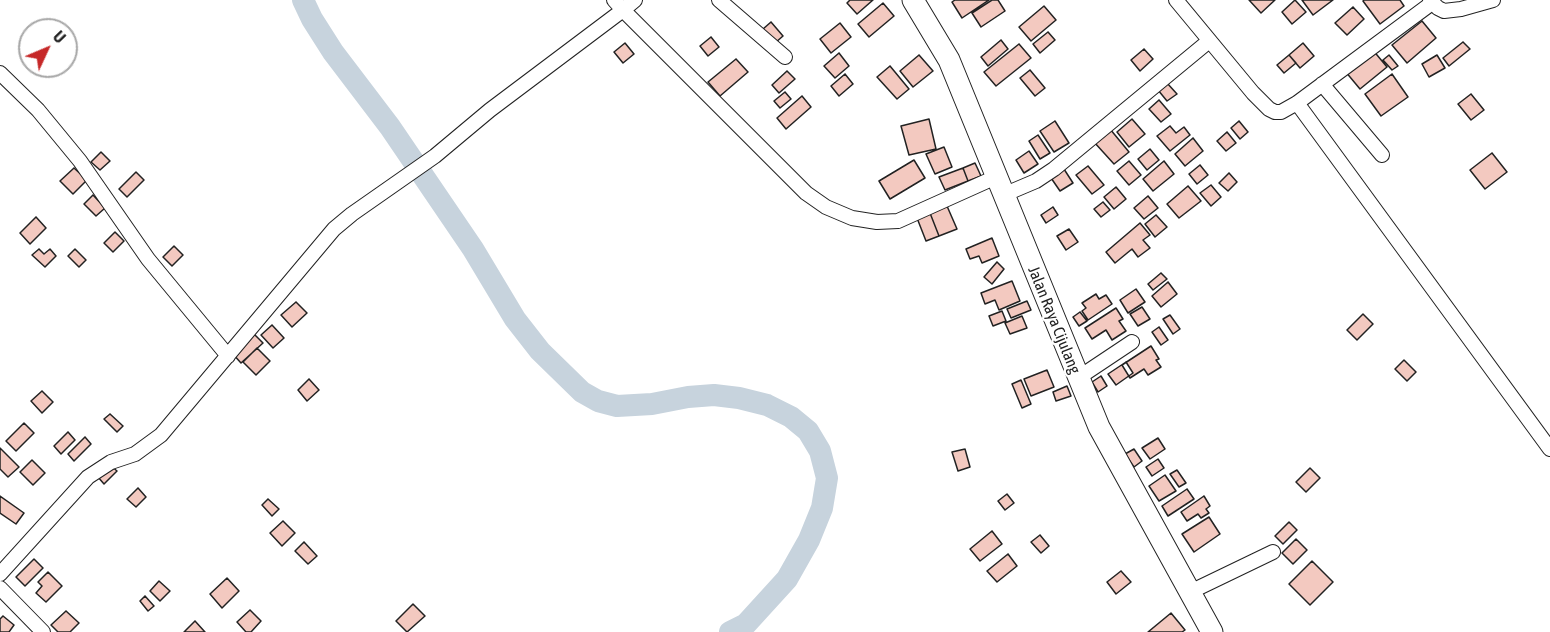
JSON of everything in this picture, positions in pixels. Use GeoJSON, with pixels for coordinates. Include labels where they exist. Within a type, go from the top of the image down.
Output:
{"type":"FeatureCollection","features":[{"type":"Feature","properties":{"kind":"highway","name":"Jalan Raya Cijulang"},"geometry":{"type":"LineString","coordinates":[[913,0],[949,60],[1078,378],[1108,444],[1212,632]]}},
{"type":"Feature","properties":{"kind":"street"},"geometry":{"type":"LineString","coordinates":[[0,574],[88,477],[111,462],[135,454],[161,435],[334,229],[435,156],[619,5],[635,0]]}},
{"type":"Feature","properties":{"kind":"street"},"geometry":{"type":"LineString","coordinates":[[719,0],[785,57]]}},
{"type":"Feature","properties":{"kind":"street"},"geometry":{"type":"LineString","coordinates":[[1176,0],[1269,110],[1275,112],[1281,112],[1297,103],[1431,2],[1444,11],[1450,11],[1493,0]]}},
{"type":"Feature","properties":{"kind":"street"},"geometry":{"type":"LineString","coordinates":[[619,5],[806,193],[826,207],[852,218],[877,222],[898,221],[1000,186],[1036,181],[1072,155],[1209,41]]}},
{"type":"Feature","properties":{"kind":"street"},"geometry":{"type":"LineString","coordinates":[[0,73],[39,110],[73,152],[148,259],[228,356]]}},
{"type":"Feature","properties":{"kind":"street"},"geometry":{"type":"LineString","coordinates":[[1322,84],[1382,155]]}},
{"type":"Feature","properties":{"kind":"street"},"geometry":{"type":"LineString","coordinates":[[1297,103],[1550,449]]}},
{"type":"Feature","properties":{"kind":"street"},"geometry":{"type":"LineString","coordinates":[[1078,378],[1132,342]]}},
{"type":"Feature","properties":{"kind":"street"},"geometry":{"type":"LineString","coordinates":[[1190,592],[1274,552]]}},
{"type":"Feature","properties":{"kind":"street"},"geometry":{"type":"LineString","coordinates":[[0,588],[44,632]]}},
{"type":"Feature","properties":{"kind":"building"},"geometry":{"type":"Polygon","coordinates":[[[850,0],[873,0],[857,14],[847,3],[850,0]]]}},
{"type":"Feature","properties":{"kind":"building"},"geometry":{"type":"Polygon","coordinates":[[[955,0],[989,0],[962,18],[952,2],[955,0]]]}},
{"type":"Feature","properties":{"kind":"building"},"geometry":{"type":"Polygon","coordinates":[[[992,0],[998,0],[1005,11],[981,27],[972,13],[992,0]]]}},
{"type":"Feature","properties":{"kind":"building"},"geometry":{"type":"Polygon","coordinates":[[[1249,0],[1275,0],[1261,13],[1249,0]]]}},
{"type":"Feature","properties":{"kind":"building"},"geometry":{"type":"Polygon","coordinates":[[[1295,0],[1306,12],[1292,24],[1282,12],[1295,0]]]}},
{"type":"Feature","properties":{"kind":"building"},"geometry":{"type":"Polygon","coordinates":[[[1302,0],[1333,0],[1313,15],[1302,0]]]}},
{"type":"Feature","properties":{"kind":"building"},"geometry":{"type":"Polygon","coordinates":[[[1364,0],[1400,0],[1404,6],[1380,24],[1364,0]]]}},
{"type":"Feature","properties":{"kind":"building"},"geometry":{"type":"Polygon","coordinates":[[[883,3],[894,16],[869,37],[858,24],[883,3]]]}},
{"type":"Feature","properties":{"kind":"building"},"geometry":{"type":"Polygon","coordinates":[[[1044,6],[1056,20],[1031,41],[1019,27],[1044,6]]]}},
{"type":"Feature","properties":{"kind":"building"},"geometry":{"type":"Polygon","coordinates":[[[1353,7],[1364,19],[1347,35],[1335,23],[1353,7]]]}},
{"type":"Feature","properties":{"kind":"building"},"geometry":{"type":"Polygon","coordinates":[[[1422,21],[1436,38],[1407,63],[1392,45],[1422,21]]]}},
{"type":"Feature","properties":{"kind":"building"},"geometry":{"type":"Polygon","coordinates":[[[771,22],[783,36],[775,43],[763,29],[771,22]]]}},
{"type":"Feature","properties":{"kind":"building"},"geometry":{"type":"Polygon","coordinates":[[[840,23],[851,37],[831,53],[820,39],[840,23]]]}},
{"type":"Feature","properties":{"kind":"building"},"geometry":{"type":"Polygon","coordinates":[[[1048,32],[1055,40],[1040,53],[1033,44],[1048,32]]]}},
{"type":"Feature","properties":{"kind":"building"},"geometry":{"type":"Polygon","coordinates":[[[711,37],[719,47],[708,56],[700,46],[711,37]]]}},
{"type":"Feature","properties":{"kind":"building"},"geometry":{"type":"Polygon","coordinates":[[[1001,40],[1008,49],[988,66],[981,57],[1001,40]]]}},
{"type":"Feature","properties":{"kind":"building"},"geometry":{"type":"Polygon","coordinates":[[[1463,42],[1470,49],[1449,66],[1443,58],[1463,42]]]}},
{"type":"Feature","properties":{"kind":"building"},"geometry":{"type":"Polygon","coordinates":[[[625,43],[634,54],[623,63],[614,52],[625,43]]]}},
{"type":"Feature","properties":{"kind":"building"},"geometry":{"type":"Polygon","coordinates":[[[1303,43],[1314,56],[1300,68],[1289,55],[1303,43]]]}},
{"type":"Feature","properties":{"kind":"building"},"geometry":{"type":"Polygon","coordinates":[[[1019,44],[1031,58],[996,86],[984,72],[1019,44]]]}},
{"type":"Feature","properties":{"kind":"building"},"geometry":{"type":"Polygon","coordinates":[[[1144,49],[1153,59],[1140,71],[1131,60],[1144,49]]]}},
{"type":"Feature","properties":{"kind":"building"},"geometry":{"type":"Polygon","coordinates":[[[1372,49],[1387,67],[1360,89],[1345,71],[1372,49]]]}},
{"type":"Feature","properties":{"kind":"building"},"geometry":{"type":"Polygon","coordinates":[[[839,53],[849,66],[835,78],[824,66],[839,53]]]}},
{"type":"Feature","properties":{"kind":"building"},"geometry":{"type":"Polygon","coordinates":[[[919,55],[933,71],[913,87],[900,71],[919,55]]]}},
{"type":"Feature","properties":{"kind":"building"},"geometry":{"type":"Polygon","coordinates":[[[1289,55],[1296,63],[1284,73],[1277,65],[1289,55]]]}},
{"type":"Feature","properties":{"kind":"building"},"geometry":{"type":"Polygon","coordinates":[[[1389,55],[1398,66],[1392,70],[1383,60],[1389,55]]]}},
{"type":"Feature","properties":{"kind":"building"},"geometry":{"type":"Polygon","coordinates":[[[1437,55],[1445,68],[1429,77],[1422,64],[1437,55]]]}},
{"type":"Feature","properties":{"kind":"building"},"geometry":{"type":"Polygon","coordinates":[[[736,59],[748,72],[720,96],[708,82],[736,59]]]}},
{"type":"Feature","properties":{"kind":"building"},"geometry":{"type":"Polygon","coordinates":[[[890,66],[909,89],[897,99],[877,77],[890,66]]]}},
{"type":"Feature","properties":{"kind":"building"},"geometry":{"type":"Polygon","coordinates":[[[1030,70],[1045,88],[1035,96],[1020,78],[1030,70]]]}},
{"type":"Feature","properties":{"kind":"building"},"geometry":{"type":"Polygon","coordinates":[[[787,71],[795,79],[779,93],[772,85],[787,71]]]}},
{"type":"Feature","properties":{"kind":"building"},"geometry":{"type":"Polygon","coordinates":[[[845,74],[853,84],[839,96],[831,86],[845,74]]]}},
{"type":"Feature","properties":{"kind":"building"},"geometry":{"type":"Polygon","coordinates":[[[1392,74],[1408,97],[1381,116],[1365,94],[1392,74]]]}},
{"type":"Feature","properties":{"kind":"building"},"geometry":{"type":"Polygon","coordinates":[[[1167,83],[1177,94],[1167,101],[1158,90],[1167,83]]]}},
{"type":"Feature","properties":{"kind":"building"},"geometry":{"type":"Polygon","coordinates":[[[785,92],[791,99],[780,108],[774,101],[785,92]]]}},
{"type":"Feature","properties":{"kind":"building"},"geometry":{"type":"Polygon","coordinates":[[[1471,94],[1484,110],[1471,120],[1458,104],[1471,94]]]}},
{"type":"Feature","properties":{"kind":"building"},"geometry":{"type":"Polygon","coordinates":[[[802,96],[811,107],[786,129],[777,118],[802,96]]]}},
{"type":"Feature","properties":{"kind":"building"},"geometry":{"type":"Polygon","coordinates":[[[1159,100],[1171,114],[1161,122],[1149,109],[1159,100]]]}},
{"type":"Feature","properties":{"kind":"building"},"geometry":{"type":"Polygon","coordinates":[[[929,119],[936,149],[909,155],[901,126],[929,119]]]}},
{"type":"Feature","properties":{"kind":"building"},"geometry":{"type":"Polygon","coordinates":[[[1132,119],[1145,134],[1129,147],[1117,132],[1132,119]]]}},
{"type":"Feature","properties":{"kind":"building"},"geometry":{"type":"Polygon","coordinates":[[[1055,121],[1069,143],[1054,152],[1040,131],[1055,121]]]}},
{"type":"Feature","properties":{"kind":"building"},"geometry":{"type":"Polygon","coordinates":[[[1239,121],[1248,132],[1240,139],[1231,128],[1239,121]]]}},
{"type":"Feature","properties":{"kind":"building"},"geometry":{"type":"Polygon","coordinates":[[[1170,126],[1176,133],[1184,127],[1190,135],[1170,151],[1157,136],[1170,126]]]}},
{"type":"Feature","properties":{"kind":"building"},"geometry":{"type":"Polygon","coordinates":[[[1110,129],[1129,152],[1114,164],[1094,142],[1110,129]]]}},
{"type":"Feature","properties":{"kind":"building"},"geometry":{"type":"Polygon","coordinates":[[[1227,132],[1236,143],[1226,151],[1217,141],[1227,132]]]}},
{"type":"Feature","properties":{"kind":"building"},"geometry":{"type":"Polygon","coordinates":[[[1038,135],[1050,153],[1040,159],[1029,141],[1038,135]]]}},
{"type":"Feature","properties":{"kind":"building"},"geometry":{"type":"Polygon","coordinates":[[[1193,138],[1203,151],[1185,166],[1175,154],[1193,138]]]}},
{"type":"Feature","properties":{"kind":"building"},"geometry":{"type":"Polygon","coordinates":[[[944,147],[952,167],[935,174],[926,154],[944,147]]]}},
{"type":"Feature","properties":{"kind":"building"},"geometry":{"type":"Polygon","coordinates":[[[1150,149],[1159,160],[1147,170],[1138,159],[1150,149]]]}},
{"type":"Feature","properties":{"kind":"building"},"geometry":{"type":"Polygon","coordinates":[[[1029,151],[1038,164],[1024,173],[1016,160],[1029,151]]]}},
{"type":"Feature","properties":{"kind":"building"},"geometry":{"type":"Polygon","coordinates":[[[101,152],[110,161],[100,170],[91,162],[101,152]]]}},
{"type":"Feature","properties":{"kind":"building"},"geometry":{"type":"Polygon","coordinates":[[[1492,153],[1507,172],[1485,189],[1470,170],[1492,153]]]}},
{"type":"Feature","properties":{"kind":"building"},"geometry":{"type":"Polygon","coordinates":[[[914,160],[925,178],[890,199],[879,181],[914,160]]]}},
{"type":"Feature","properties":{"kind":"building"},"geometry":{"type":"Polygon","coordinates":[[[1129,161],[1141,175],[1129,185],[1117,171],[1129,161]]]}},
{"type":"Feature","properties":{"kind":"building"},"geometry":{"type":"Polygon","coordinates":[[[1164,161],[1174,174],[1153,191],[1143,179],[1164,161]]]}},
{"type":"Feature","properties":{"kind":"building"},"geometry":{"type":"Polygon","coordinates":[[[975,163],[981,176],[968,181],[963,168],[975,163]]]}},
{"type":"Feature","properties":{"kind":"building"},"geometry":{"type":"Polygon","coordinates":[[[1200,165],[1208,175],[1197,184],[1189,174],[1200,165]]]}},
{"type":"Feature","properties":{"kind":"building"},"geometry":{"type":"Polygon","coordinates":[[[1062,166],[1073,183],[1060,191],[1049,175],[1062,166]]]}},
{"type":"Feature","properties":{"kind":"building"},"geometry":{"type":"Polygon","coordinates":[[[1088,166],[1104,185],[1092,194],[1076,175],[1088,166]]]}},
{"type":"Feature","properties":{"kind":"building"},"geometry":{"type":"Polygon","coordinates":[[[74,168],[87,180],[73,194],[60,181],[74,168]]]}},
{"type":"Feature","properties":{"kind":"building"},"geometry":{"type":"Polygon","coordinates":[[[963,168],[968,181],[945,190],[939,177],[963,168]]]}},
{"type":"Feature","properties":{"kind":"building"},"geometry":{"type":"Polygon","coordinates":[[[136,172],[144,180],[127,197],[119,189],[136,172]]]}},
{"type":"Feature","properties":{"kind":"building"},"geometry":{"type":"Polygon","coordinates":[[[1229,173],[1237,182],[1228,191],[1219,183],[1229,173]]]}},
{"type":"Feature","properties":{"kind":"building"},"geometry":{"type":"Polygon","coordinates":[[[1211,185],[1221,197],[1211,206],[1200,193],[1211,185]]]}},
{"type":"Feature","properties":{"kind":"building"},"geometry":{"type":"Polygon","coordinates":[[[1188,186],[1201,201],[1179,218],[1167,204],[1188,186]]]}},
{"type":"Feature","properties":{"kind":"building"},"geometry":{"type":"Polygon","coordinates":[[[1116,187],[1126,199],[1114,209],[1104,197],[1116,187]]]}},
{"type":"Feature","properties":{"kind":"building"},"geometry":{"type":"Polygon","coordinates":[[[93,195],[105,208],[96,216],[84,204],[93,195]]]}},
{"type":"Feature","properties":{"kind":"building"},"geometry":{"type":"Polygon","coordinates":[[[1148,196],[1158,208],[1144,219],[1134,208],[1148,196]]]}},
{"type":"Feature","properties":{"kind":"building"},"geometry":{"type":"Polygon","coordinates":[[[1103,202],[1110,210],[1101,217],[1094,209],[1103,202]]]}},
{"type":"Feature","properties":{"kind":"building"},"geometry":{"type":"Polygon","coordinates":[[[947,206],[957,229],[939,236],[930,213],[947,206]]]}},
{"type":"Feature","properties":{"kind":"building"},"geometry":{"type":"Polygon","coordinates":[[[1053,207],[1058,215],[1046,223],[1041,215],[1053,207]]]}},
{"type":"Feature","properties":{"kind":"building"},"geometry":{"type":"Polygon","coordinates":[[[930,213],[939,236],[926,241],[917,218],[930,213]]]}},
{"type":"Feature","properties":{"kind":"building"},"geometry":{"type":"Polygon","coordinates":[[[1156,215],[1167,227],[1155,237],[1145,224],[1156,215]]]}},
{"type":"Feature","properties":{"kind":"building"},"geometry":{"type":"Polygon","coordinates":[[[36,217],[46,228],[30,244],[20,233],[36,217]]]}},
{"type":"Feature","properties":{"kind":"building"},"geometry":{"type":"Polygon","coordinates":[[[1140,223],[1150,235],[1143,240],[1150,248],[1138,257],[1132,249],[1115,263],[1106,252],[1140,223]]]}},
{"type":"Feature","properties":{"kind":"building"},"geometry":{"type":"Polygon","coordinates":[[[1069,229],[1078,242],[1066,250],[1057,236],[1069,229]]]}},
{"type":"Feature","properties":{"kind":"building"},"geometry":{"type":"Polygon","coordinates":[[[115,232],[124,241],[113,252],[104,243],[115,232]]]}},
{"type":"Feature","properties":{"kind":"building"},"geometry":{"type":"Polygon","coordinates":[[[992,238],[999,256],[982,263],[979,256],[970,259],[966,249],[992,238]]]}},
{"type":"Feature","properties":{"kind":"building"},"geometry":{"type":"Polygon","coordinates":[[[174,246],[183,255],[172,266],[163,257],[174,246]]]}},
{"type":"Feature","properties":{"kind":"building"},"geometry":{"type":"Polygon","coordinates":[[[39,249],[44,254],[50,249],[56,256],[45,267],[32,255],[39,249]]]}},
{"type":"Feature","properties":{"kind":"building"},"geometry":{"type":"Polygon","coordinates":[[[75,249],[86,260],[79,267],[68,256],[75,249]]]}},
{"type":"Feature","properties":{"kind":"building"},"geometry":{"type":"Polygon","coordinates":[[[997,262],[1004,269],[992,284],[984,277],[997,262]]]}},
{"type":"Feature","properties":{"kind":"building"},"geometry":{"type":"Polygon","coordinates":[[[1161,273],[1167,279],[1153,290],[1148,284],[1161,273]]]}},
{"type":"Feature","properties":{"kind":"building"},"geometry":{"type":"Polygon","coordinates":[[[1012,281],[1020,301],[999,310],[995,300],[985,304],[981,293],[1012,281]]]}},
{"type":"Feature","properties":{"kind":"building"},"geometry":{"type":"Polygon","coordinates":[[[1168,282],[1177,294],[1161,307],[1152,296],[1168,282]]]}},
{"type":"Feature","properties":{"kind":"building"},"geometry":{"type":"Polygon","coordinates":[[[1136,289],[1145,302],[1128,313],[1120,300],[1136,289]]]}},
{"type":"Feature","properties":{"kind":"building"},"geometry":{"type":"Polygon","coordinates":[[[1096,294],[1099,299],[1106,295],[1112,304],[1088,320],[1082,311],[1086,308],[1082,303],[1096,294]]]}},
{"type":"Feature","properties":{"kind":"building"},"geometry":{"type":"Polygon","coordinates":[[[1027,301],[1031,310],[1011,318],[1007,309],[1027,301]]]}},
{"type":"Feature","properties":{"kind":"building"},"geometry":{"type":"Polygon","coordinates":[[[296,302],[307,313],[292,327],[281,315],[296,302]]]}},
{"type":"Feature","properties":{"kind":"building"},"geometry":{"type":"Polygon","coordinates":[[[1142,307],[1150,319],[1138,326],[1130,314],[1142,307]]]}},
{"type":"Feature","properties":{"kind":"building"},"geometry":{"type":"Polygon","coordinates":[[[1116,308],[1123,319],[1119,321],[1126,331],[1112,340],[1106,330],[1092,339],[1085,328],[1116,308]]]}},
{"type":"Feature","properties":{"kind":"building"},"geometry":{"type":"Polygon","coordinates":[[[1002,311],[1006,321],[993,326],[989,316],[1002,311]]]}},
{"type":"Feature","properties":{"kind":"building"},"geometry":{"type":"Polygon","coordinates":[[[1080,312],[1087,321],[1079,326],[1073,317],[1080,312]]]}},
{"type":"Feature","properties":{"kind":"building"},"geometry":{"type":"Polygon","coordinates":[[[1363,314],[1373,324],[1357,340],[1347,330],[1363,314]]]}},
{"type":"Feature","properties":{"kind":"building"},"geometry":{"type":"Polygon","coordinates":[[[1170,315],[1180,329],[1173,334],[1163,319],[1170,315]]]}},
{"type":"Feature","properties":{"kind":"building"},"geometry":{"type":"Polygon","coordinates":[[[1022,316],[1027,328],[1010,334],[1005,323],[1022,316]]]}},
{"type":"Feature","properties":{"kind":"building"},"geometry":{"type":"Polygon","coordinates":[[[272,325],[284,338],[273,348],[261,335],[272,325]]]}},
{"type":"Feature","properties":{"kind":"building"},"geometry":{"type":"Polygon","coordinates":[[[1159,327],[1168,340],[1161,345],[1152,332],[1159,327]]]}},
{"type":"Feature","properties":{"kind":"building"},"geometry":{"type":"Polygon","coordinates":[[[253,333],[263,343],[241,363],[232,353],[253,333]]]}},
{"type":"Feature","properties":{"kind":"building"},"geometry":{"type":"Polygon","coordinates":[[[1151,346],[1161,367],[1148,375],[1144,369],[1130,378],[1122,365],[1151,346]]]}},
{"type":"Feature","properties":{"kind":"building"},"geometry":{"type":"Polygon","coordinates":[[[257,348],[270,361],[256,375],[243,362],[257,348]]]}},
{"type":"Feature","properties":{"kind":"building"},"geometry":{"type":"Polygon","coordinates":[[[1404,360],[1416,372],[1407,381],[1395,369],[1404,360]]]}},
{"type":"Feature","properties":{"kind":"building"},"geometry":{"type":"Polygon","coordinates":[[[1126,362],[1133,373],[1116,385],[1108,374],[1126,362]]]}},
{"type":"Feature","properties":{"kind":"building"},"geometry":{"type":"Polygon","coordinates":[[[1047,370],[1054,387],[1031,396],[1024,379],[1047,370]]]}},
{"type":"Feature","properties":{"kind":"building"},"geometry":{"type":"Polygon","coordinates":[[[1101,376],[1107,386],[1098,392],[1092,382],[1101,376]]]}},
{"type":"Feature","properties":{"kind":"building"},"geometry":{"type":"Polygon","coordinates":[[[309,379],[319,390],[307,401],[298,390],[309,379]]]}},
{"type":"Feature","properties":{"kind":"building"},"geometry":{"type":"Polygon","coordinates":[[[1021,380],[1031,404],[1022,408],[1012,384],[1021,380]]]}},
{"type":"Feature","properties":{"kind":"building"},"geometry":{"type":"Polygon","coordinates":[[[1067,386],[1071,396],[1056,401],[1053,392],[1067,386]]]}},
{"type":"Feature","properties":{"kind":"building"},"geometry":{"type":"Polygon","coordinates":[[[42,391],[53,402],[42,413],[31,401],[42,391]]]}},
{"type":"Feature","properties":{"kind":"building"},"geometry":{"type":"Polygon","coordinates":[[[110,414],[123,426],[117,432],[104,419],[110,414]]]}},
{"type":"Feature","properties":{"kind":"building"},"geometry":{"type":"Polygon","coordinates":[[[24,423],[34,433],[16,451],[6,441],[24,423]]]}},
{"type":"Feature","properties":{"kind":"building"},"geometry":{"type":"Polygon","coordinates":[[[68,432],[75,440],[61,454],[54,446],[68,432]]]}},
{"type":"Feature","properties":{"kind":"building"},"geometry":{"type":"Polygon","coordinates":[[[85,437],[91,444],[74,461],[68,454],[85,437]]]}},
{"type":"Feature","properties":{"kind":"building"},"geometry":{"type":"Polygon","coordinates":[[[1158,438],[1165,449],[1150,459],[1142,448],[1158,438]]]}},
{"type":"Feature","properties":{"kind":"building"},"geometry":{"type":"Polygon","coordinates":[[[0,448],[19,467],[8,477],[0,469],[0,448]]]}},
{"type":"Feature","properties":{"kind":"building"},"geometry":{"type":"Polygon","coordinates":[[[965,449],[970,467],[958,471],[952,452],[965,449]]]}},
{"type":"Feature","properties":{"kind":"building"},"geometry":{"type":"Polygon","coordinates":[[[1134,449],[1142,461],[1134,467],[1125,454],[1134,449]]]}},
{"type":"Feature","properties":{"kind":"building"},"geometry":{"type":"Polygon","coordinates":[[[1158,459],[1164,468],[1152,476],[1146,467],[1158,459]]]}},
{"type":"Feature","properties":{"kind":"building"},"geometry":{"type":"Polygon","coordinates":[[[32,460],[45,473],[33,485],[20,472],[32,460]]]}},
{"type":"Feature","properties":{"kind":"building"},"geometry":{"type":"Polygon","coordinates":[[[110,465],[117,471],[104,484],[98,477],[110,465]]]}},
{"type":"Feature","properties":{"kind":"building"},"geometry":{"type":"Polygon","coordinates":[[[1310,468],[1320,478],[1306,492],[1296,482],[1310,468]]]}},
{"type":"Feature","properties":{"kind":"building"},"geometry":{"type":"Polygon","coordinates":[[[1177,470],[1186,483],[1179,487],[1170,474],[1177,470]]]}},
{"type":"Feature","properties":{"kind":"building"},"geometry":{"type":"Polygon","coordinates":[[[1165,475],[1176,491],[1159,501],[1149,486],[1165,475]]]}},
{"type":"Feature","properties":{"kind":"building"},"geometry":{"type":"Polygon","coordinates":[[[138,488],[146,497],[136,507],[127,499],[138,488]]]}},
{"type":"Feature","properties":{"kind":"building"},"geometry":{"type":"Polygon","coordinates":[[[1187,489],[1194,499],[1168,516],[1162,506],[1187,489]]]}},
{"type":"Feature","properties":{"kind":"building"},"geometry":{"type":"Polygon","coordinates":[[[1007,494],[1014,503],[1005,510],[998,501],[1007,494]]]}},
{"type":"Feature","properties":{"kind":"building"},"geometry":{"type":"Polygon","coordinates":[[[0,496],[24,513],[16,524],[0,513],[0,496]]]}},
{"type":"Feature","properties":{"kind":"building"},"geometry":{"type":"Polygon","coordinates":[[[1204,496],[1210,506],[1206,509],[1209,513],[1201,518],[1198,514],[1187,521],[1181,512],[1204,496]]]}},
{"type":"Feature","properties":{"kind":"building"},"geometry":{"type":"Polygon","coordinates":[[[268,499],[279,509],[272,516],[262,505],[268,499]]]}},
{"type":"Feature","properties":{"kind":"building"},"geometry":{"type":"Polygon","coordinates":[[[1209,517],[1220,534],[1194,552],[1182,534],[1209,517]]]}},
{"type":"Feature","properties":{"kind":"building"},"geometry":{"type":"Polygon","coordinates":[[[283,521],[295,533],[282,546],[270,533],[283,521]]]}},
{"type":"Feature","properties":{"kind":"building"},"geometry":{"type":"Polygon","coordinates":[[[1289,522],[1297,530],[1283,544],[1275,536],[1289,522]]]}},
{"type":"Feature","properties":{"kind":"building"},"geometry":{"type":"Polygon","coordinates":[[[992,531],[1002,544],[980,561],[970,549],[992,531]]]}},
{"type":"Feature","properties":{"kind":"building"},"geometry":{"type":"Polygon","coordinates":[[[1040,535],[1049,546],[1041,553],[1031,542],[1040,535]]]}},
{"type":"Feature","properties":{"kind":"building"},"geometry":{"type":"Polygon","coordinates":[[[1296,539],[1307,550],[1293,564],[1282,553],[1296,539]]]}},
{"type":"Feature","properties":{"kind":"building"},"geometry":{"type":"Polygon","coordinates":[[[304,542],[317,556],[308,564],[295,551],[304,542]]]}},
{"type":"Feature","properties":{"kind":"building"},"geometry":{"type":"Polygon","coordinates":[[[1008,554],[1017,566],[997,582],[987,571],[1008,554]]]}},
{"type":"Feature","properties":{"kind":"building"},"geometry":{"type":"Polygon","coordinates":[[[34,559],[43,568],[25,586],[16,577],[34,559]]]}},
{"type":"Feature","properties":{"kind":"building"},"geometry":{"type":"Polygon","coordinates":[[[1312,561],[1333,582],[1310,605],[1289,584],[1312,561]]]}},
{"type":"Feature","properties":{"kind":"building"},"geometry":{"type":"Polygon","coordinates":[[[1121,571],[1131,582],[1116,594],[1107,582],[1121,571]]]}},
{"type":"Feature","properties":{"kind":"building"},"geometry":{"type":"Polygon","coordinates":[[[48,572],[62,586],[46,602],[36,593],[42,586],[38,582],[48,572]]]}},
{"type":"Feature","properties":{"kind":"building"},"geometry":{"type":"Polygon","coordinates":[[[227,578],[239,591],[222,608],[210,594],[227,578]]]}},
{"type":"Feature","properties":{"kind":"building"},"geometry":{"type":"Polygon","coordinates":[[[159,581],[170,591],[160,601],[150,591],[159,581]]]}},
{"type":"Feature","properties":{"kind":"building"},"geometry":{"type":"Polygon","coordinates":[[[145,596],[154,606],[148,611],[140,601],[145,596]]]}},
{"type":"Feature","properties":{"kind":"building"},"geometry":{"type":"Polygon","coordinates":[[[413,604],[425,616],[407,632],[396,621],[413,604]]]}},
{"type":"Feature","properties":{"kind":"building"},"geometry":{"type":"Polygon","coordinates":[[[250,610],[261,621],[251,632],[246,632],[237,622],[250,610]]]}},
{"type":"Feature","properties":{"kind":"building"},"geometry":{"type":"Polygon","coordinates":[[[66,611],[79,623],[70,632],[58,632],[51,625],[66,611]]]}},
{"type":"Feature","properties":{"kind":"building"},"geometry":{"type":"Polygon","coordinates":[[[1171,613],[1185,630],[1182,632],[1148,632],[1171,613]]]}},
{"type":"Feature","properties":{"kind":"building"},"geometry":{"type":"Polygon","coordinates":[[[3,616],[14,625],[9,632],[0,632],[0,619],[3,616]]]}},
{"type":"Feature","properties":{"kind":"building"},"geometry":{"type":"Polygon","coordinates":[[[195,621],[205,632],[184,632],[195,621]]]}},
{"type":"Feature","properties":{"kind":"waterway"},"geometry":{"type":"LineString","coordinates":[[303,0],[333,52],[390,127],[473,249],[515,319],[540,351],[582,392],[598,401],[617,406],[652,404],[714,395],[739,398],[767,405],[791,417],[808,431],[820,451],[827,478],[822,508],[809,540],[787,579],[746,624],[730,632]]}}]}
